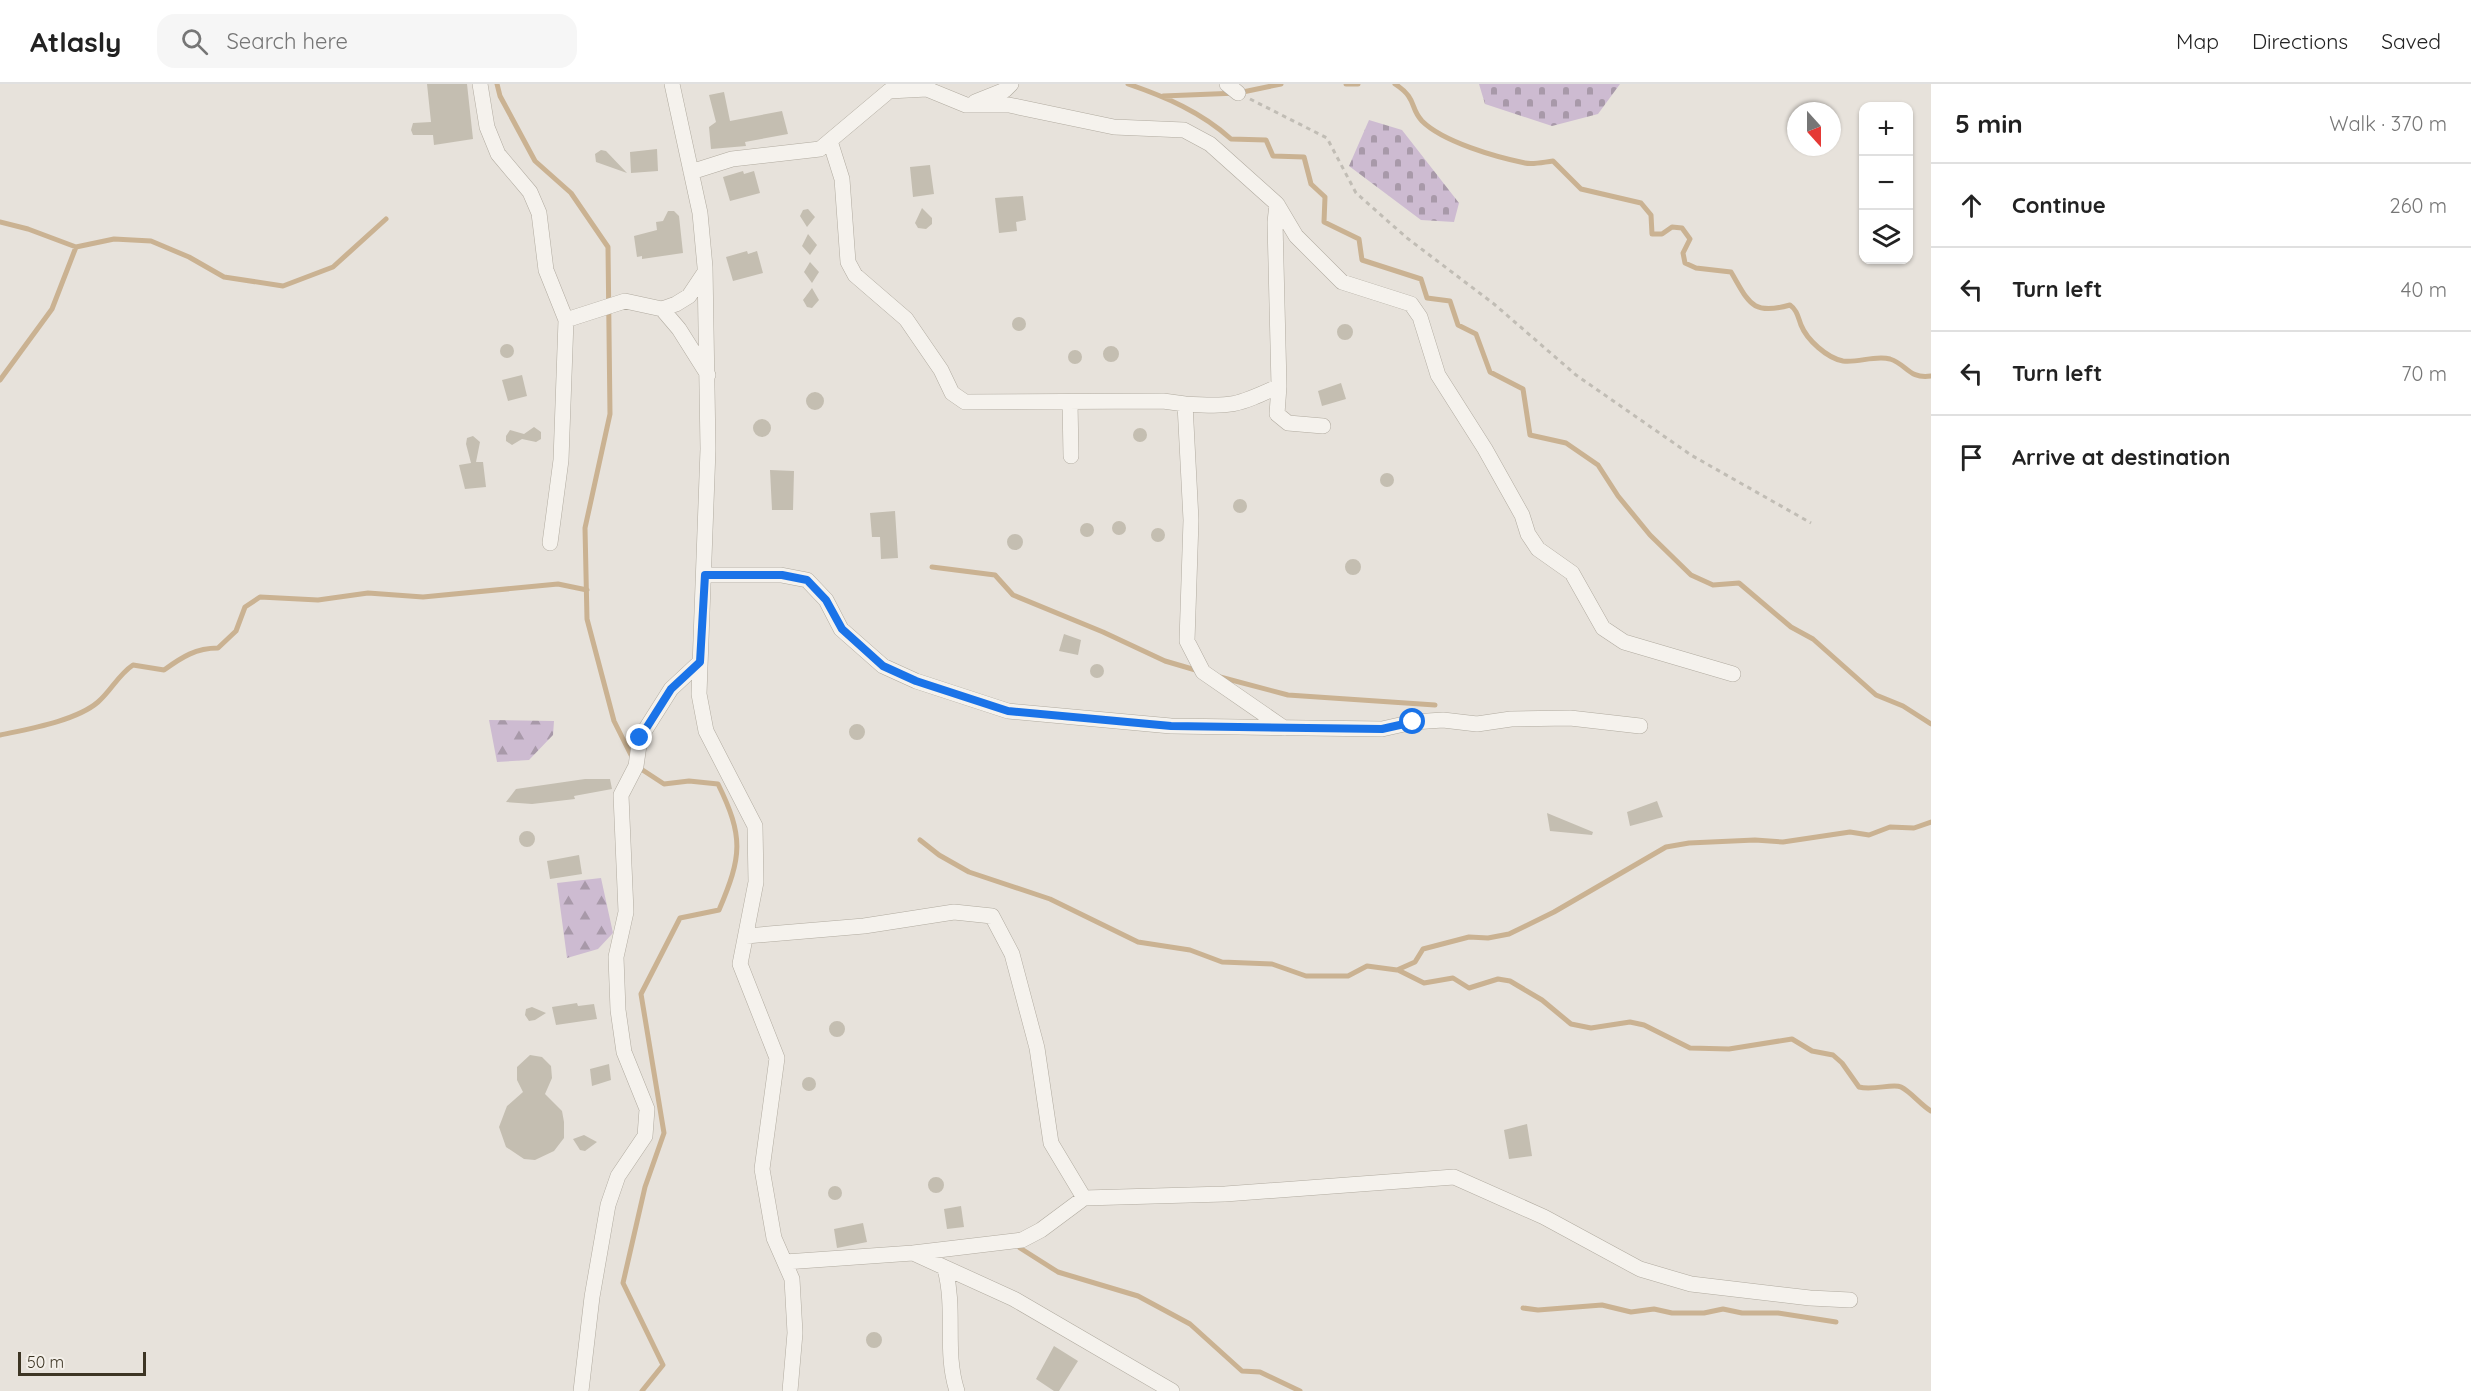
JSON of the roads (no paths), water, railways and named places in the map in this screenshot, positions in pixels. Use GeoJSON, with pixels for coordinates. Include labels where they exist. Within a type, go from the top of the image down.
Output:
{"type":"FeatureCollection","features":[{"type":"Feature","properties":{"kind":"street"},"geometry":{"type":"LineString","coordinates":[[480,84],[487,127],[498,154],[530,192],[539,213],[546,270],[566,320],[561,460],[550,543]]}},
{"type":"Feature","properties":{"kind":"street"},"geometry":{"type":"LineString","coordinates":[[672,84],[700,213],[705,272],[708,375],[705,575],[699,694],[706,731],[754,826],[756,882],[740,964],[777,1059],[762,1169],[774,1238],[792,1279],[795,1333],[790,1391]]}},
{"type":"Feature","properties":{"kind":"street"},"geometry":{"type":"LineString","coordinates":[[966,105],[1005,90],[1011,84]]}},
{"type":"Feature","properties":{"kind":"street"},"geometry":{"type":"LineString","coordinates":[[691,172],[732,159],[820,149],[892,87],[927,89],[966,105],[1009,105],[1114,127],[1184,130],[1210,144],[1277,204],[1296,236],[1342,282],[1411,304],[1420,317],[1438,375],[1485,448],[1522,515],[1528,534],[1538,549],[1572,573],[1603,628],[1624,642],[1733,674]]}},
{"type":"Feature","properties":{"kind":"street"},"geometry":{"type":"LineString","coordinates":[[830,141],[842,178],[848,262],[855,275],[906,319],[941,370],[952,393],[965,402],[1163,401],[1223,407],[1239,404],[1279,386]]}},
{"type":"Feature","properties":{"kind":"street"},"geometry":{"type":"LineString","coordinates":[[1277,204],[1275,222],[1279,386],[1277,414],[1288,423],[1323,426]]}},
{"type":"Feature","properties":{"kind":"street"},"geometry":{"type":"LineString","coordinates":[[662,309],[689,296],[705,272]]}},
{"type":"Feature","properties":{"kind":"street"},"geometry":{"type":"LineString","coordinates":[[566,320],[625,301],[662,309],[679,329],[708,375]]}},
{"type":"Feature","properties":{"kind":"street"},"geometry":{"type":"LineString","coordinates":[[1070,402],[1071,456]]}},
{"type":"Feature","properties":{"kind":"street"},"geometry":{"type":"LineString","coordinates":[[1185,404],[1191,520],[1187,641],[1203,672],[1284,728]]}},
{"type":"Feature","properties":{"kind":"street"},"geometry":{"type":"LineString","coordinates":[[705,575],[782,575],[807,580],[826,600],[842,629],[883,666],[916,681],[1008,711],[1171,726],[1382,729],[1413,722],[1443,720],[1477,724],[1511,719],[1570,718],[1640,726]]}},
{"type":"Feature","properties":{"kind":"street"},"geometry":{"type":"LineString","coordinates":[[581,1391],[592,1297],[608,1205],[618,1176],[645,1136],[647,1109],[624,1052],[618,1010],[616,957],[626,912],[621,795],[636,766],[640,738],[671,689],[700,662]]}},
{"type":"Feature","properties":{"kind":"street"},"geometry":{"type":"LineString","coordinates":[[746,936],[864,926],[954,912],[992,916],[1012,954],[1036,1048],[1051,1143],[1084,1198]]}},
{"type":"Feature","properties":{"kind":"street"},"geometry":{"type":"LineString","coordinates":[[785,1262],[913,1253],[1022,1240],[1041,1230],[1084,1198],[1225,1194],[1454,1177],[1544,1216],[1640,1269],[1691,1284],[1810,1298],[1850,1300]]}},
{"type":"Feature","properties":{"kind":"street"},"geometry":{"type":"LineString","coordinates":[[913,1253],[1014,1299],[1172,1391]]}},
{"type":"Feature","properties":{"kind":"street"},"geometry":{"type":"LineString","coordinates":[[945,1269],[951,1291],[950,1370],[957,1391]]}},
{"type":"Feature","properties":{"kind":"waterway"},"geometry":{"type":"LineString","coordinates":[[497,84],[500,96],[535,161],[571,193],[608,247],[610,414],[585,528],[587,619],[614,721],[633,759]]}},
{"type":"Feature","properties":{"kind":"waterway"},"geometry":{"type":"LineString","coordinates":[[1128,84],[1182,106],[1220,129],[1231,139],[1266,140],[1273,156],[1304,157],[1311,184],[1325,197],[1324,222],[1359,239],[1362,260],[1421,279],[1427,298],[1450,301],[1458,325],[1476,334],[1490,372],[1523,389],[1530,435],[1566,443],[1598,465],[1618,496],[1650,535],[1691,575],[1713,585],[1739,583],[1791,627],[1813,639],[1876,695],[1903,706],[1931,724]]}},
{"type":"Feature","properties":{"kind":"waterway"},"geometry":{"type":"LineString","coordinates":[[1163,96],[1238,93],[1281,84]]}},
{"type":"Feature","properties":{"kind":"waterway"},"geometry":{"type":"LineString","coordinates":[[1346,84],[1358,84]]}},
{"type":"Feature","properties":{"kind":"waterway"},"geometry":{"type":"LineString","coordinates":[[1395,84],[1407,94],[1422,121],[1443,136],[1485,153],[1525,163],[1553,161],[1581,189],[1641,203],[1651,215],[1652,234],[1662,234],[1672,227],[1682,228],[1690,239],[1683,253],[1685,263],[1696,268],[1731,272],[1747,299],[1759,307],[1767,309],[1790,305],[1796,311],[1808,337],[1818,348],[1831,356],[1843,361],[1890,359],[1913,374],[1931,376]]}},
{"type":"Feature","properties":{"kind":"waterway"},"geometry":{"type":"LineString","coordinates":[[0,222],[28,229],[76,247],[114,239],[151,241],[189,257],[224,277],[283,286],[333,267],[386,219]]}},
{"type":"Feature","properties":{"kind":"waterway"},"geometry":{"type":"LineString","coordinates":[[0,380],[52,309],[76,247]]}},
{"type":"Feature","properties":{"kind":"waterway"},"geometry":{"type":"LineString","coordinates":[[932,567],[995,575],[1013,595],[1103,632],[1165,661],[1199,671]]}},
{"type":"Feature","properties":{"kind":"waterway"},"geometry":{"type":"LineString","coordinates":[[0,735],[65,719],[89,709],[103,698],[123,673],[133,665],[164,670],[190,654],[218,648],[236,631],[245,607],[260,597],[318,600],[368,593],[423,597],[558,584],[587,590]]}},
{"type":"Feature","properties":{"kind":"waterway"},"geometry":{"type":"LineString","coordinates":[[1220,677],[1288,695],[1435,705]]}},
{"type":"Feature","properties":{"kind":"waterway"},"geometry":{"type":"LineString","coordinates":[[638,767],[664,784],[689,781],[718,784],[732,818],[737,847],[732,875],[719,910],[680,918],[641,994],[664,1133],[645,1187],[623,1283],[663,1365],[642,1391]]}},
{"type":"Feature","properties":{"kind":"waterway"},"geometry":{"type":"LineString","coordinates":[[920,840],[939,855],[969,872],[1050,899],[1138,942],[1190,950],[1222,962],[1272,964],[1306,976],[1348,976],[1367,966],[1397,970],[1415,962],[1423,949],[1469,937],[1488,938],[1509,934],[1554,912],[1666,847],[1689,843],[1755,840],[1783,842],[1850,832],[1869,835],[1890,827],[1914,828],[1931,822]]}},
{"type":"Feature","properties":{"kind":"waterway"},"geometry":{"type":"LineString","coordinates":[[1398,970],[1424,983],[1453,978],[1469,988],[1498,979],[1510,981],[1542,1000],[1571,1024],[1591,1028],[1630,1022],[1644,1025],[1690,1048],[1729,1049],[1792,1039],[1812,1051],[1833,1055],[1842,1063],[1859,1087],[1901,1087],[1931,1111]]}},
{"type":"Feature","properties":{"kind":"waterway"},"geometry":{"type":"LineString","coordinates":[[1020,1248],[1058,1272],[1138,1296],[1190,1324],[1242,1371],[1260,1372],[1300,1391]]}},
{"type":"Feature","properties":{"kind":"waterway"},"geometry":{"type":"LineString","coordinates":[[1523,1308],[1538,1310],[1602,1305],[1631,1312],[1654,1309],[1672,1313],[1704,1313],[1723,1309],[1742,1313],[1778,1313],[1836,1322]]}}]}
